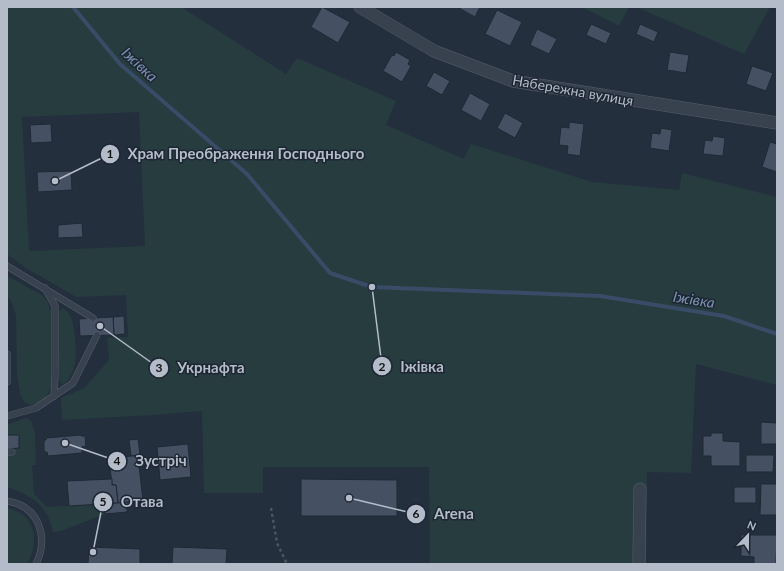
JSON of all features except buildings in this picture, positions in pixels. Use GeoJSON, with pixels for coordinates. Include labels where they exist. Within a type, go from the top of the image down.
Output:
{"type":"FeatureCollection","features":[{"type":"Feature","properties":{"kind":"street","name":"Набережна вулиця"},"geometry":{"type":"LineString","coordinates":[[360,7],[434,51],[513,81],[777,123]]}},
{"type":"Feature","properties":{"kind":"street"},"geometry":{"type":"LineString","coordinates":[[639,564],[640,489]]}},
{"type":"Feature","properties":{"kind":"lane"},"geometry":{"type":"LineString","coordinates":[[7,266],[93,318]]}},
{"type":"Feature","properties":{"kind":"lane"},"geometry":{"type":"LineString","coordinates":[[45,288],[55,306],[54,396]]}},
{"type":"Feature","properties":{"kind":"lane"},"geometry":{"type":"LineString","coordinates":[[7,416],[36,408],[73,383],[97,336]]}},
{"type":"Feature","properties":{"kind":"lane"},"geometry":{"type":"LineString","coordinates":[[7,354],[7,382]]}},
{"type":"Feature","properties":{"kind":"lane"},"geometry":{"type":"LineString","coordinates":[[7,501],[19,504],[29,511],[37,521],[42,532],[43,542],[41,554],[36,564]]}},
{"type":"Feature","properties":{"kind":"path"},"geometry":{"type":"LineString","coordinates":[[271,508],[277,543],[287,564]]}},
{"type":"Feature","properties":{"kind":"green space"},"geometry":{"type":"Polygon","coordinates":[[[7,7],[181,7],[286,74],[297,58],[396,101],[386,125],[464,159],[471,144],[592,182],[679,190],[682,173],[777,197],[777,385],[696,364],[691,473],[647,472],[646,564],[430,564],[429,467],[263,467],[263,493],[204,493],[202,411],[62,420],[61,398],[84,388],[109,360],[107,338],[128,337],[126,295],[76,297],[26,268],[7,254],[7,7]],[[139,112],[22,117],[29,251],[145,246],[139,112]]]}},
{"type":"Feature","properties":{"kind":"green space"},"geometry":{"type":"Polygon","coordinates":[[[582,7],[629,7],[619,26],[582,7]]]}},
{"type":"Feature","properties":{"kind":"green space"},"geometry":{"type":"Polygon","coordinates":[[[636,7],[770,7],[744,54],[636,7]]]}},
{"type":"Feature","properties":{"kind":"green space"},"geometry":{"type":"Polygon","coordinates":[[[7,276],[42,295],[47,301],[51,312],[51,387],[45,399],[33,405],[25,403],[20,395],[17,372],[16,315],[11,301],[7,296],[7,276]]]}},
{"type":"Feature","properties":{"kind":"green space"},"geometry":{"type":"Polygon","coordinates":[[[63,308],[70,315],[72,320],[76,349],[74,368],[70,377],[64,384],[61,383],[59,379],[58,315],[59,311],[63,308]]]}},
{"type":"Feature","properties":{"kind":"green space"},"geometry":{"type":"Polygon","coordinates":[[[25,418],[31,421],[35,433],[36,465],[32,465],[34,494],[47,507],[104,504],[105,514],[61,531],[53,532],[47,515],[37,502],[16,490],[7,487],[7,455],[14,455],[14,449],[20,448],[19,435],[7,435],[7,425],[25,418]]]}},
{"type":"Feature","properties":{"kind":"green space"},"geometry":{"type":"Polygon","coordinates":[[[7,508],[17,511],[24,516],[30,522],[33,530],[33,547],[27,564],[7,564],[7,508]]]}},
{"type":"Feature","properties":{"kind":"waterway","name":"Іжівка"},"geometry":{"type":"LineString","coordinates":[[73,7],[120,64],[247,174],[330,273],[372,287],[600,296],[724,316],[777,334]]}},
{"type":"Feature","properties":{"kind":"place","name":"Храм Преображення Господнього"},"geometry":{"type":"Point","coordinates":[55,181]}},
{"type":"Feature","properties":{"kind":"place","name":"Іжівка"},"geometry":{"type":"Point","coordinates":[372,287]}},
{"type":"Feature","properties":{"kind":"place","name":"Укрнафта"},"geometry":{"type":"Point","coordinates":[100,326]}},
{"type":"Feature","properties":{"kind":"place","name":"Зустріч"},"geometry":{"type":"Point","coordinates":[65,443]}},
{"type":"Feature","properties":{"kind":"place","name":"Arena"},"geometry":{"type":"Point","coordinates":[349,498]}},
{"type":"Feature","properties":{"kind":"place","name":"Отава"},"geometry":{"type":"Point","coordinates":[93,552]}}]}
